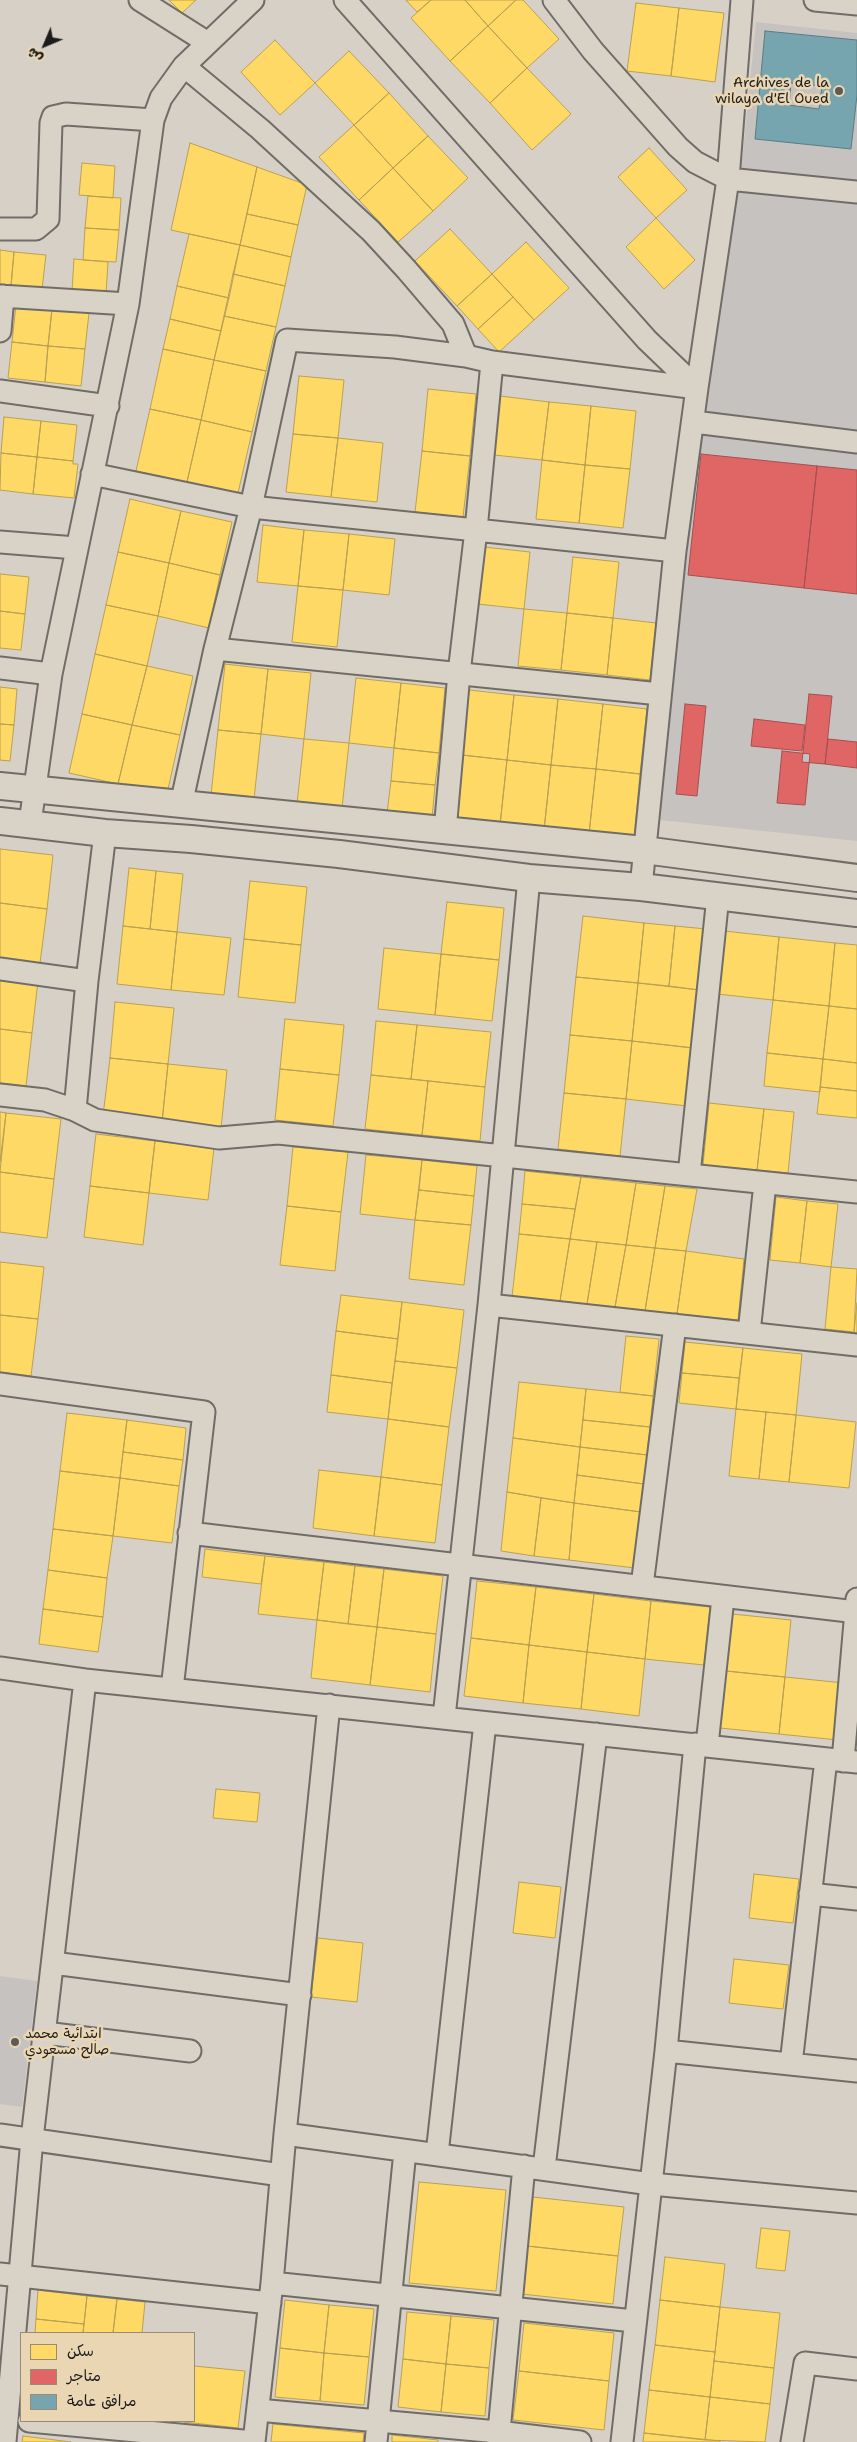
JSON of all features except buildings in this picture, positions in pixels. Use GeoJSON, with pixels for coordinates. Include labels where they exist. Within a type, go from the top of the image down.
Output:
{"type":"FeatureCollection","features":[{"type":"Feature","properties":{"kind":"street"},"geometry":{"type":"LineString","coordinates":[[140,0],[208,43]]}},
{"type":"Feature","properties":{"kind":"street"},"geometry":{"type":"LineString","coordinates":[[30,823],[33,789],[51,674],[128,304],[152,120],[161,98],[184,66],[253,0]]}},
{"type":"Feature","properties":{"kind":"street"},"geometry":{"type":"LineString","coordinates":[[345,0],[647,340],[696,388]]}},
{"type":"Feature","properties":{"kind":"street"},"geometry":{"type":"LineString","coordinates":[[554,0],[593,51],[678,147],[694,162],[728,179],[857,192]]}},
{"type":"Feature","properties":{"kind":"street"},"geometry":{"type":"LineString","coordinates":[[641,887],[675,551],[694,422],[696,388],[728,179],[742,0]]}},
{"type":"Feature","properties":{"kind":"street"},"geometry":{"type":"LineString","coordinates":[[815,0],[857,4]]}},
{"type":"Feature","properties":{"kind":"street"},"geometry":{"type":"LineString","coordinates":[[184,66],[260,129],[371,232],[453,324],[466,356]]}},
{"type":"Feature","properties":{"kind":"street"},"geometry":{"type":"LineString","coordinates":[[0,229],[36,229],[48,219],[51,123],[53,117],[66,114],[152,120]]}},
{"type":"Feature","properties":{"kind":"street"},"geometry":{"type":"LineString","coordinates":[[0,331],[1,296],[128,304]]}},
{"type":"Feature","properties":{"kind":"street"},"geometry":{"type":"LineString","coordinates":[[182,804],[215,649],[251,507],[287,340],[395,347],[466,356],[492,362],[696,388]]}},
{"type":"Feature","properties":{"kind":"street"},"geometry":{"type":"LineString","coordinates":[[445,831],[459,673],[476,530],[492,362]]}},
{"type":"Feature","properties":{"kind":"street"},"geometry":{"type":"LineString","coordinates":[[0,391],[108,406]]}},
{"type":"Feature","properties":{"kind":"street"},"geometry":{"type":"LineString","coordinates":[[694,422],[857,442]]}},
{"type":"Feature","properties":{"kind":"street"},"geometry":{"type":"LineString","coordinates":[[92,474],[251,507],[675,551]]}},
{"type":"Feature","properties":{"kind":"street"},"geometry":{"type":"LineString","coordinates":[[0,542],[76,548]]}},
{"type":"Feature","properties":{"kind":"street"},"geometry":{"type":"LineString","coordinates":[[215,649],[660,694]]}},
{"type":"Feature","properties":{"kind":"street"},"geometry":{"type":"LineString","coordinates":[[0,668],[51,674]]}},
{"type":"Feature","properties":{"kind":"street"},"geometry":{"type":"LineString","coordinates":[[0,786],[644,850],[857,878]]}},
{"type":"Feature","properties":{"kind":"street"},"geometry":{"type":"LineString","coordinates":[[0,821],[105,833],[191,839],[339,854],[529,878],[641,887],[857,913]]}},
{"type":"Feature","properties":{"kind":"street"},"geometry":{"type":"LineString","coordinates":[[75,1110],[87,981],[105,833]]}},
{"type":"Feature","properties":{"kind":"street"},"geometry":{"type":"LineString","coordinates":[[444,1718],[489,1305],[529,878]]}},
{"type":"Feature","properties":{"kind":"street"},"geometry":{"type":"LineString","coordinates":[[690,1175],[718,896]]}},
{"type":"Feature","properties":{"kind":"street"},"geometry":{"type":"LineString","coordinates":[[0,969],[87,981]]}},
{"type":"Feature","properties":{"kind":"street"},"geometry":{"type":"LineString","coordinates":[[0,1095],[45,1100],[75,1110],[95,1120],[219,1138],[278,1133],[857,1192]]}},
{"type":"Feature","properties":{"kind":"street"},"geometry":{"type":"LineString","coordinates":[[749,1333],[765,1183]]}},
{"type":"Feature","properties":{"kind":"street"},"geometry":{"type":"LineString","coordinates":[[489,1305],[857,1344]]}},
{"type":"Feature","properties":{"kind":"street"},"geometry":{"type":"LineString","coordinates":[[642,1586],[675,1325]]}},
{"type":"Feature","properties":{"kind":"street"},"geometry":{"type":"LineString","coordinates":[[0,1384],[204,1412],[172,1689]]}},
{"type":"Feature","properties":{"kind":"street"},"geometry":{"type":"LineString","coordinates":[[189,1533],[642,1586],[723,1598],[857,1607],[842,1761],[810,1894],[791,2064]]}},
{"type":"Feature","properties":{"kind":"street"},"geometry":{"type":"LineString","coordinates":[[622,2442],[634,2321],[701,1745],[723,1598]]}},
{"type":"Feature","properties":{"kind":"street"},"geometry":{"type":"LineString","coordinates":[[0,1668],[85,1680],[842,1761]]}},
{"type":"Feature","properties":{"kind":"street"},"geometry":{"type":"LineString","coordinates":[[5,2442],[10,2419],[32,2139],[85,1680]]}},
{"type":"Feature","properties":{"kind":"street"},"geometry":{"type":"LineString","coordinates":[[35,2422],[129,2437],[254,2442],[271,2293],[281,2174],[329,1705]]}},
{"type":"Feature","properties":{"kind":"street"},"geometry":{"type":"LineString","coordinates":[[437,2154],[485,1723]]}},
{"type":"Feature","properties":{"kind":"street"},"geometry":{"type":"LineString","coordinates":[[498,2437],[510,2308],[534,2167],[596,1734]]}},
{"type":"Feature","properties":{"kind":"street"},"geometry":{"type":"LineString","coordinates":[[810,1894],[857,1899]]}},
{"type":"Feature","properties":{"kind":"street"},"geometry":{"type":"LineString","coordinates":[[53,1963],[300,1994]]}},
{"type":"Feature","properties":{"kind":"street"},"geometry":{"type":"LineString","coordinates":[[45,2033],[190,2051]]}},
{"type":"Feature","properties":{"kind":"street"},"geometry":{"type":"LineString","coordinates":[[666,2051],[857,2071]]}},
{"type":"Feature","properties":{"kind":"street"},"geometry":{"type":"LineString","coordinates":[[285,2134],[650,2184],[857,2203]]}},
{"type":"Feature","properties":{"kind":"street"},"geometry":{"type":"LineString","coordinates":[[0,2135],[281,2174]]}},
{"type":"Feature","properties":{"kind":"street"},"geometry":{"type":"LineString","coordinates":[[376,2442],[405,2151]]}},
{"type":"Feature","properties":{"kind":"street"},"geometry":{"type":"LineString","coordinates":[[0,2274],[271,2293],[390,2296],[634,2321]]}},
{"type":"Feature","properties":{"kind":"street"},"geometry":{"type":"LineString","coordinates":[[792,2442],[805,2363],[857,2369]]}},
{"type":"Feature","properties":{"kind":"street"},"geometry":{"type":"LineString","coordinates":[[258,2410],[378,2420],[498,2437],[580,2442]]}},
{"type":"Feature","properties":{"kind":"shaded area"},"geometry":{"type":"Polygon","coordinates":[[[756,22],[857,33],[857,841],[660,820],[697,457],[742,161],[756,22]]]}},
{"type":"Feature","properties":{"kind":"shaded area","name":"ابتدائية محمد صالح مسعودي"},"geometry":{"type":"Polygon","coordinates":[[[0,1976],[37,1981],[22,2107],[0,2104],[0,1976]]]}},
{"type":"Feature","properties":{"kind":"place","name":"Archives de la wilaya d'El Oued"},"geometry":{"type":"Point","coordinates":[839,91]}},
{"type":"Feature","properties":{"kind":"place","name":"ابتدائية محمد صالح مسعودي"},"geometry":{"type":"Point","coordinates":[15,2042]}}]}
